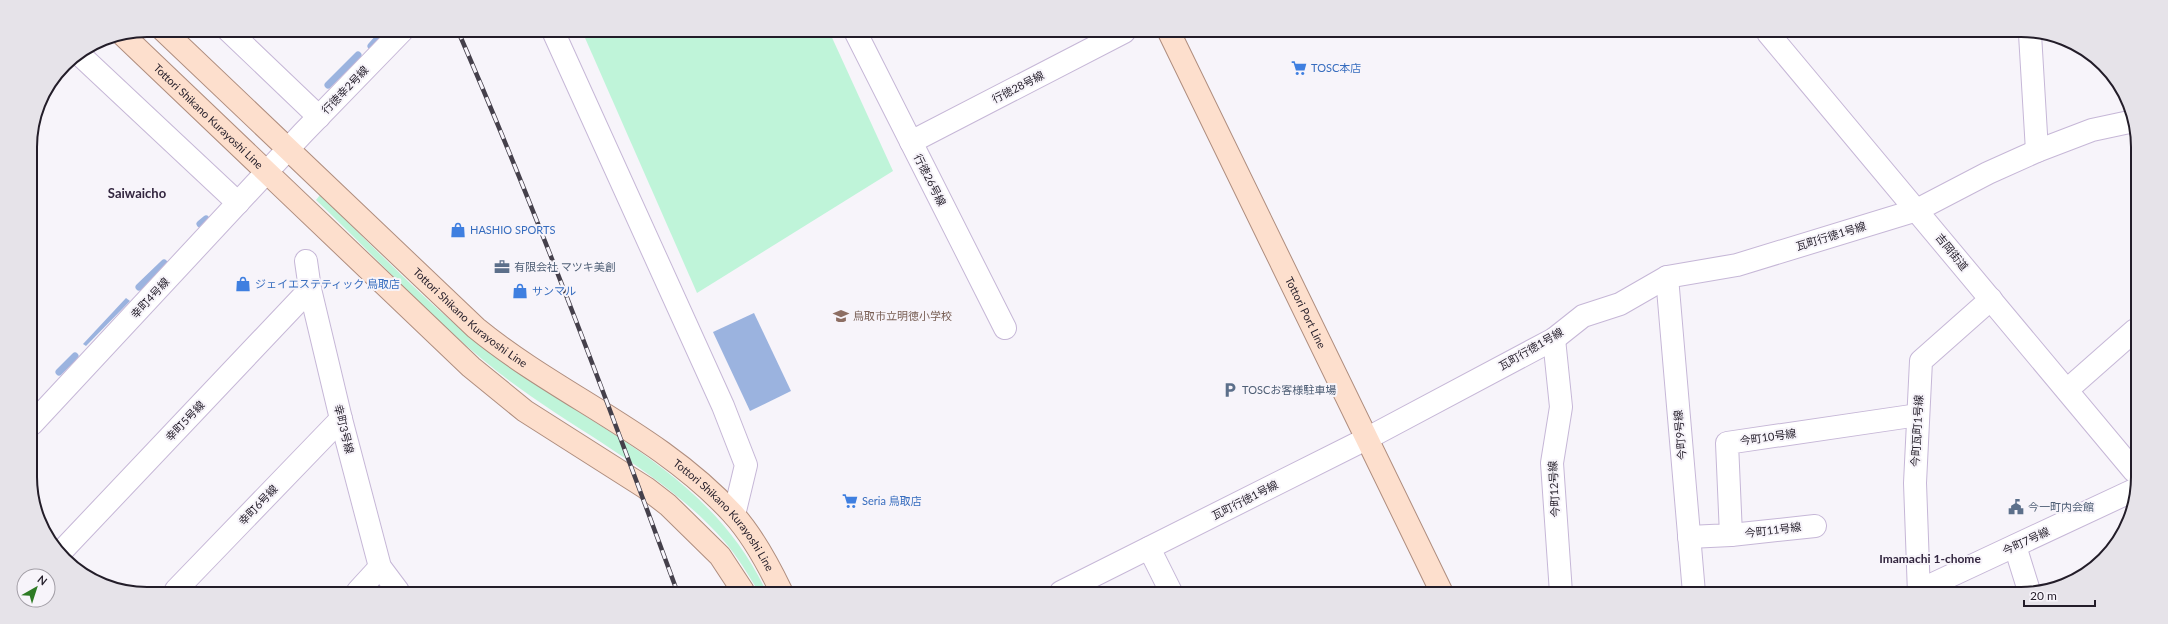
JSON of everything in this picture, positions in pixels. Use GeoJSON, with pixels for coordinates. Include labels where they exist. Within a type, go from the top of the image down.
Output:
{"type":"FeatureCollection","features":[{"type":"Feature","properties":{"kind":"main road","name":"Tottori Shikano Kurayoshi Line"},"geometry":{"type":"LineString","coordinates":[[170,37],[476,328],[525,365],[656,448],[698,481],[734,515],[756,546],[779,587]]}},
{"type":"Feature","properties":{"kind":"main road","name":"Tottori Port Line"},"geometry":{"type":"LineString","coordinates":[[1170,37],[1439,587]]}},
{"type":"Feature","properties":{"kind":"main road","name":"Tottori Shikano Kurayoshi Line"},"geometry":{"type":"LineString","coordinates":[[127,39],[267,171],[454,352],[525,411],[639,484],[668,505],[720,556],[740,587]]}},
{"type":"Feature","properties":{"kind":"street"},"geometry":{"type":"LineString","coordinates":[[235,37],[318,117]]}},
{"type":"Feature","properties":{"kind":"street","name":"行徳幸2号線"},"geometry":{"type":"LineString","coordinates":[[267,171],[395,37]]}},
{"type":"Feature","properties":{"kind":"street"},"geometry":{"type":"LineString","coordinates":[[556,37],[723,406],[746,465],[734,515]]}},
{"type":"Feature","properties":{"kind":"street","name":"行徳26号線"},"geometry":{"type":"LineString","coordinates":[[858,37],[1005,328]]}},
{"type":"Feature","properties":{"kind":"street","name":"行徳28号線"},"geometry":{"type":"LineString","coordinates":[[911,142],[1114,37]]}},
{"type":"Feature","properties":{"kind":"street","name":"吉岡街道"},"geometry":{"type":"LineString","coordinates":[[1771,37],[2131,467]]}},
{"type":"Feature","properties":{"kind":"street"},"geometry":{"type":"LineString","coordinates":[[2030,38],[2037,151]]}},
{"type":"Feature","properties":{"kind":"street"},"geometry":{"type":"LineString","coordinates":[[83,58],[238,203]]}},
{"type":"Feature","properties":{"kind":"street","name":"瓦町行徳1号線"},"geometry":{"type":"LineString","coordinates":[[1071,587],[1366,439],[1554,339],[1583,316],[1620,304],[1667,277],[1737,265],[1917,210],[1988,173],[2037,151],[2092,130],[2128,122]]}},
{"type":"Feature","properties":{"kind":"street","name":"幸町4号線"},"geometry":{"type":"LineString","coordinates":[[37,419],[267,171]]}},
{"type":"Feature","properties":{"kind":"street","name":"幸町3号線"},"geometry":{"type":"LineString","coordinates":[[306,261],[310,289],[341,419],[380,567],[395,587]]}},
{"type":"Feature","properties":{"kind":"street","name":"今町9号線"},"geometry":{"type":"LineString","coordinates":[[1667,277],[1693,587]]}},
{"type":"Feature","properties":{"kind":"street","name":"幸町5号線"},"geometry":{"type":"LineString","coordinates":[[63,549],[310,289]]}},
{"type":"Feature","properties":{"kind":"street","name":"今町瓦町1号線"},"geometry":{"type":"LineString","coordinates":[[1918,587],[1915,483],[1921,361],[1991,299]]}},
{"type":"Feature","properties":{"kind":"street"},"geometry":{"type":"LineString","coordinates":[[2067,390],[2131,334]]}},
{"type":"Feature","properties":{"kind":"street","name":"今町12号線"},"geometry":{"type":"LineString","coordinates":[[1554,339],[1561,407],[1552,463],[1561,587]]}},
{"type":"Feature","properties":{"kind":"street","name":"今町10号線"},"geometry":{"type":"LineString","coordinates":[[1731,535],[1727,443],[1918,415]]}},
{"type":"Feature","properties":{"kind":"street","name":"幸町6号線"},"geometry":{"type":"LineString","coordinates":[[179,587],[341,419]]}},
{"type":"Feature","properties":{"kind":"street","name":"今町7号線"},"geometry":{"type":"LineString","coordinates":[[1929,587],[2130,492]]}},
{"type":"Feature","properties":{"kind":"street","name":"今町11号線"},"geometry":{"type":"LineString","coordinates":[[1731,535],[1815,526]]}},
{"type":"Feature","properties":{"kind":"street"},"geometry":{"type":"LineString","coordinates":[[1689,537],[1731,535]]}},
{"type":"Feature","properties":{"kind":"street"},"geometry":{"type":"LineString","coordinates":[[2015,546],[2028,587]]}},
{"type":"Feature","properties":{"kind":"street"},"geometry":{"type":"LineString","coordinates":[[1149,548],[1168,587]]}},
{"type":"Feature","properties":{"kind":"street"},"geometry":{"type":"LineString","coordinates":[[361,587],[380,567]]}},
{"type":"Feature","properties":{"kind":"green space"},"geometry":{"type":"Polygon","coordinates":[[[585,37],[832,37],[893,171],[697,293],[585,37]]]}},
{"type":"Feature","properties":{"kind":"green space"},"geometry":{"type":"Polygon","coordinates":[[[320,195],[444,315],[488,351],[526,378],[643,454],[679,482],[713,513],[742,549],[764,587],[755,587],[738,559],[724,541],[700,516],[645,472],[526,393],[498,372],[427,310],[316,200],[320,195]]]}},
{"type":"Feature","properties":{"kind":"water"},"geometry":{"type":"Polygon","coordinates":[[[126,298],[130,301],[86,346],[83,344],[126,298]]]}},
{"type":"Feature","properties":{"kind":"water"},"geometry":{"type":"Polygon","coordinates":[[[754,313],[791,391],[750,411],[713,332],[754,313]]]}},
{"type":"Feature","properties":{"kind":"waterway"},"geometry":{"type":"LineString","coordinates":[[371,46],[379,37]]}},
{"type":"Feature","properties":{"kind":"waterway"},"geometry":{"type":"LineString","coordinates":[[328,85],[358,55]]}},
{"type":"Feature","properties":{"kind":"waterway"},"geometry":{"type":"LineString","coordinates":[[200,224],[206,219]]}},
{"type":"Feature","properties":{"kind":"waterway"},"geometry":{"type":"LineString","coordinates":[[139,287],[164,263]]}},
{"type":"Feature","properties":{"kind":"waterway"},"geometry":{"type":"LineString","coordinates":[[59,372],[75,356]]}},
{"type":"Feature","properties":{"kind":"railway"},"geometry":{"type":"LineString","coordinates":[[461,37],[488,100],[544,239],[676,587]]}},
{"type":"Feature","properties":{"kind":"place","name":"TOSC本店"},"geometry":{"type":"Point","coordinates":[1299,68]}},
{"type":"Feature","properties":{"kind":"place","name":"HASHIO SPORTS"},"geometry":{"type":"Point","coordinates":[458,230]}},
{"type":"Feature","properties":{"kind":"place","name":"有限会社 マツキ美創"},"geometry":{"type":"Point","coordinates":[502,267]}},
{"type":"Feature","properties":{"kind":"place","name":"ジェイエステティック 鳥取店"},"geometry":{"type":"Point","coordinates":[243,284]}},
{"type":"Feature","properties":{"kind":"place","name":"サンマル"},"geometry":{"type":"Point","coordinates":[520,291]}},
{"type":"Feature","properties":{"kind":"place","name":"鳥取市立明徳小学校"},"geometry":{"type":"Point","coordinates":[841,316]}},
{"type":"Feature","properties":{"kind":"place","name":"TOSCお客様駐車場"},"geometry":{"type":"Point","coordinates":[1230,390]}},
{"type":"Feature","properties":{"kind":"place","name":"Seria 鳥取店"},"geometry":{"type":"Point","coordinates":[850,501]}},
{"type":"Feature","properties":{"kind":"place","name":"今一町内会館"},"geometry":{"type":"Point","coordinates":[2016,507]}},
{"type":"Feature","properties":{"kind":"district","name":"Saiwaicho"},"geometry":{"type":"Point","coordinates":[137,193]}},
{"type":"Feature","properties":{"kind":"district","name":"Imamachi 1-chome"},"geometry":{"type":"Point","coordinates":[1930,559]}}]}
